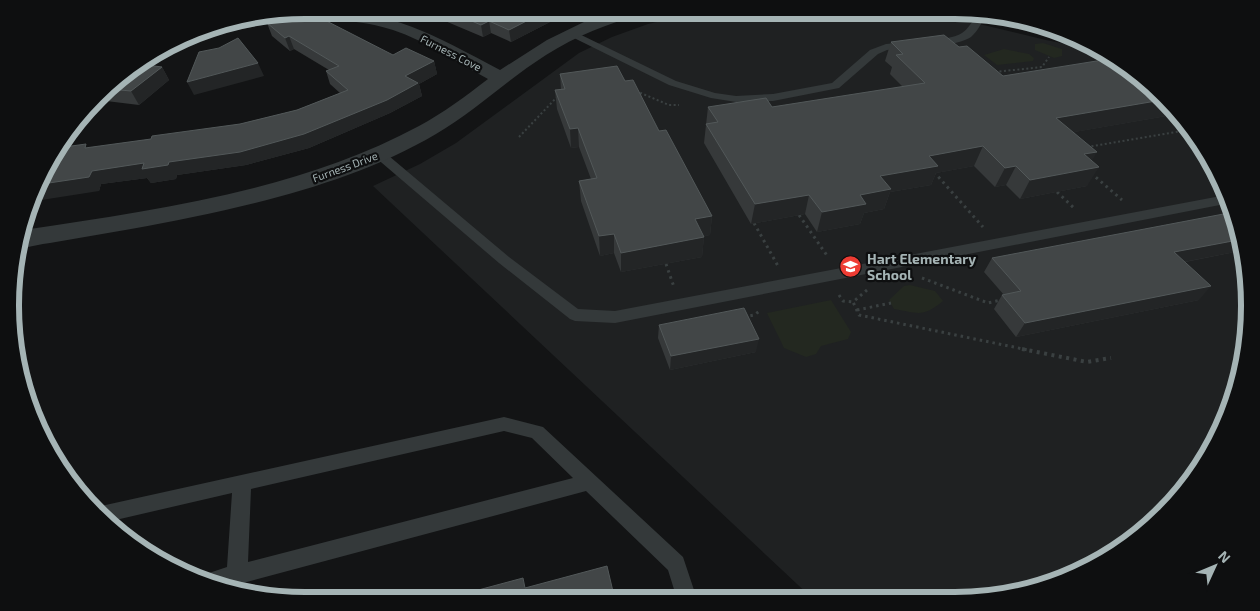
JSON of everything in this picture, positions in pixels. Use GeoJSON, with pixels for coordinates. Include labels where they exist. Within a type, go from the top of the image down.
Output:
{"type":"FeatureCollection","features":[{"type":"Feature","properties":{"kind":"street","name":"Furness Cove"},"geometry":{"type":"LineString","coordinates":[[366,19],[409,31],[502,79]]}},
{"type":"Feature","properties":{"kind":"street","name":"Furness Drive"},"geometry":{"type":"LineString","coordinates":[[27,238],[218,205],[294,185],[379,154],[448,118],[528,59],[573,34],[613,19]]}},
{"type":"Feature","properties":{"kind":"lane"},"geometry":{"type":"LineString","coordinates":[[573,34],[673,83],[738,99],[763,98],[835,86],[846,80],[873,53],[884,48],[959,39],[970,34],[979,20]]}},
{"type":"Feature","properties":{"kind":"lane"},"geometry":{"type":"LineString","coordinates":[[379,154],[504,260],[576,315],[615,317],[1221,200]]}},
{"type":"Feature","properties":{"kind":"lane"},"geometry":{"type":"LineString","coordinates":[[108,513],[504,424],[537,432],[676,564],[685,592]]}},
{"type":"Feature","properties":{"kind":"lane"},"geometry":{"type":"LineString","coordinates":[[221,579],[589,482]]}},
{"type":"Feature","properties":{"kind":"lane"},"geometry":{"type":"LineString","coordinates":[[237,575],[242,483]]}},
{"type":"Feature","properties":{"kind":"path"},"geometry":{"type":"LineString","coordinates":[[995,72],[1042,67],[1048,57]]}},
{"type":"Feature","properties":{"kind":"path"},"geometry":{"type":"LineString","coordinates":[[628,88],[669,105],[688,105]]}},
{"type":"Feature","properties":{"kind":"path"},"geometry":{"type":"LineString","coordinates":[[519,137],[562,92]]}},
{"type":"Feature","properties":{"kind":"path"},"geometry":{"type":"LineString","coordinates":[[1083,148],[1182,131]]}},
{"type":"Feature","properties":{"kind":"path"},"geometry":{"type":"LineString","coordinates":[[930,168],[988,233]]}},
{"type":"Feature","properties":{"kind":"path"},"geometry":{"type":"LineString","coordinates":[[1087,169],[1129,206]]}},
{"type":"Feature","properties":{"kind":"path"},"geometry":{"type":"LineString","coordinates":[[1057,192],[1082,215]]}},
{"type":"Feature","properties":{"kind":"path"},"geometry":{"type":"LineString","coordinates":[[799,215],[831,261]]}},
{"type":"Feature","properties":{"kind":"path"},"geometry":{"type":"LineString","coordinates":[[754,223],[780,271]]}},
{"type":"Feature","properties":{"kind":"path"},"geometry":{"type":"LineString","coordinates":[[666,264],[676,291]]}},
{"type":"Feature","properties":{"kind":"path"},"geometry":{"type":"LineString","coordinates":[[923,274],[914,275],[988,303],[1007,299]]}},
{"type":"Feature","properties":{"kind":"path"},"geometry":{"type":"LineString","coordinates":[[871,287],[852,302],[860,315],[1087,362],[1111,358]]}},
{"type":"Feature","properties":{"kind":"path"},"geometry":{"type":"LineString","coordinates":[[857,310],[891,303]]}},
{"type":"Feature","properties":{"kind":"shaded area","name":"Hart Elementary School"},"geometry":{"type":"Polygon","coordinates":[[[669,19],[958,19],[1076,46],[1114,67],[1144,90],[1182,131],[1212,179],[1231,231],[1236,250],[1241,287],[1239,343],[1226,398],[1203,449],[1170,495],[1144,521],[1098,554],[1047,577],[1029,582],[1010,587],[973,592],[806,592],[373,186],[420,164],[456,143],[579,53],[612,37],[648,24],[669,19]]]}},
{"type":"Feature","properties":{"kind":"shaded area"},"geometry":{"type":"Polygon","coordinates":[[[1043,43],[1062,49],[1062,56],[1054,58],[1035,50],[1035,44],[1043,43]]]}},
{"type":"Feature","properties":{"kind":"shaded area"},"geometry":{"type":"Polygon","coordinates":[[[1004,49],[1029,54],[1034,58],[1033,61],[997,65],[984,55],[1004,49]]]}},
{"type":"Feature","properties":{"kind":"shaded area"},"geometry":{"type":"Polygon","coordinates":[[[910,285],[935,291],[943,301],[930,310],[920,313],[894,309],[889,300],[904,286],[910,285]]]}},
{"type":"Feature","properties":{"kind":"shaded area"},"geometry":{"type":"Polygon","coordinates":[[[831,300],[851,332],[848,339],[821,346],[816,354],[806,357],[784,348],[767,313],[831,300]]]}},
{"type":"Feature","properties":{"kind":"building"},"geometry":{"type":"Polygon","coordinates":[[[287,19],[323,19],[393,55],[406,48],[434,61],[405,76],[418,83],[387,100],[304,134],[240,152],[169,162],[168,165],[142,169],[144,163],[92,171],[89,177],[46,183],[67,147],[86,144],[85,148],[151,139],[152,136],[240,124],[297,110],[348,90],[326,71],[339,66],[289,36],[285,38],[267,23],[287,19]]]}},
{"type":"Feature","properties":{"kind":"building"},"geometry":{"type":"Polygon","coordinates":[[[467,19],[530,19],[509,30],[489,21],[481,25],[467,19]]]}},
{"type":"Feature","properties":{"kind":"building"},"geometry":{"type":"Polygon","coordinates":[[[944,35],[959,47],[967,46],[1003,76],[1103,60],[1129,78],[1155,101],[1056,118],[1097,152],[1084,154],[1099,167],[1030,180],[1016,166],[1005,168],[983,146],[929,156],[938,166],[880,176],[891,189],[860,195],[866,204],[822,212],[809,195],[755,204],[706,124],[718,122],[708,107],[766,98],[772,107],[925,83],[896,55],[903,54],[891,42],[944,35]]]}},
{"type":"Feature","properties":{"kind":"building"},"geometry":{"type":"Polygon","coordinates":[[[238,38],[258,63],[187,82],[199,52],[219,48],[238,38]]]}},
{"type":"Feature","properties":{"kind":"building"},"geometry":{"type":"Polygon","coordinates":[[[149,65],[162,67],[131,91],[116,90],[149,65]]]}},
{"type":"Feature","properties":{"kind":"building"},"geometry":{"type":"Polygon","coordinates":[[[617,66],[625,81],[633,80],[659,131],[666,130],[712,216],[695,219],[704,237],[621,253],[614,234],[599,236],[579,181],[597,178],[578,128],[570,129],[555,90],[565,89],[560,74],[617,66]]]}},
{"type":"Feature","properties":{"kind":"building"},"geometry":{"type":"Polygon","coordinates":[[[1226,213],[1234,241],[1174,252],[1211,286],[1025,323],[1002,295],[1021,291],[992,258],[1226,213]]]}},
{"type":"Feature","properties":{"kind":"building"},"geometry":{"type":"Polygon","coordinates":[[[744,308],[759,339],[671,356],[659,325],[744,308]]]}},
{"type":"Feature","properties":{"kind":"building"},"geometry":{"type":"Polygon","coordinates":[[[607,566],[613,592],[471,592],[523,578],[525,588],[607,566]]]}},
{"type":"Feature","properties":{"kind":"place","name":"Hart Elementary School"},"geometry":{"type":"Point","coordinates":[851,267]}}]}
